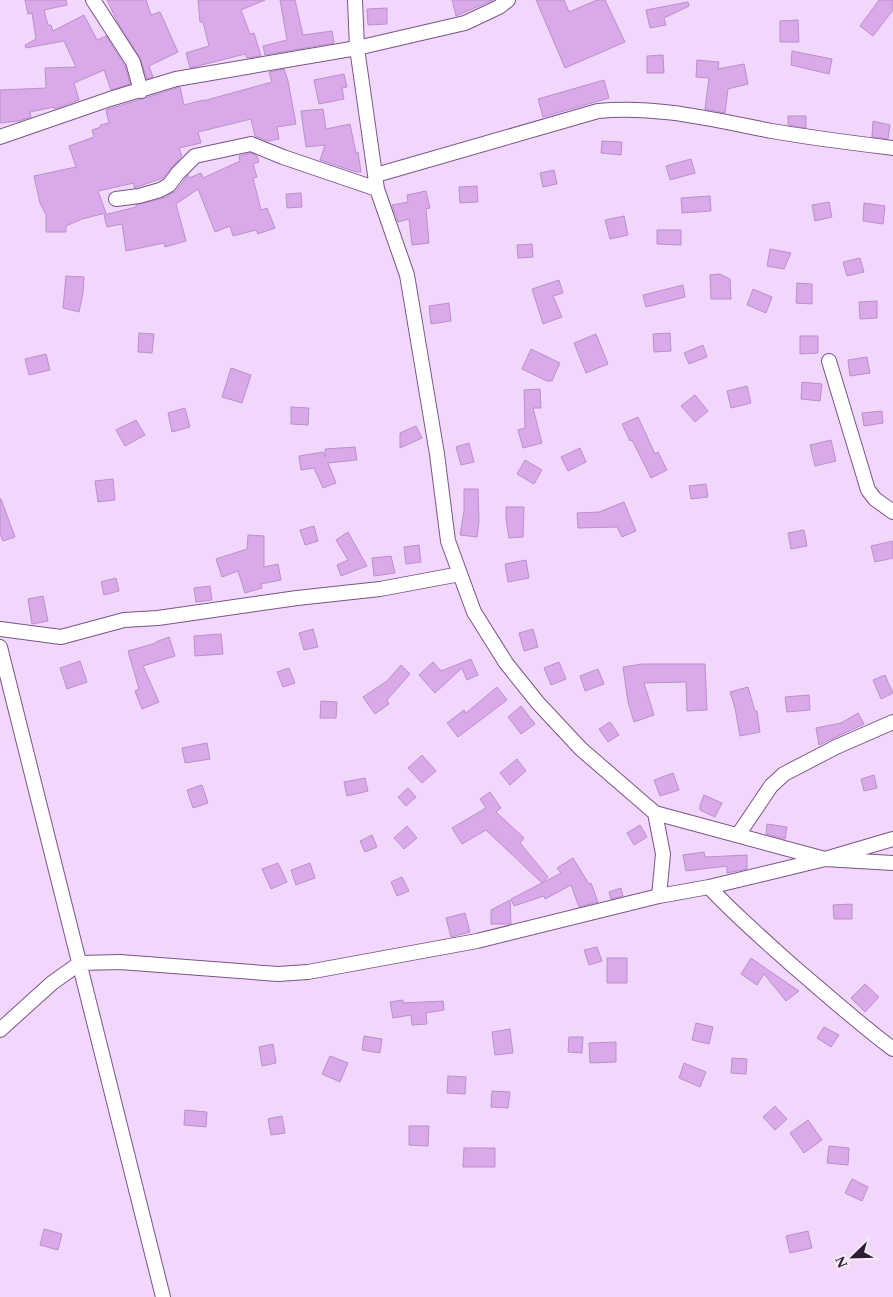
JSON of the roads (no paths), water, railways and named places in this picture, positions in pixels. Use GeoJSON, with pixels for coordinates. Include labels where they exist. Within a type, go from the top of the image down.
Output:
{"type":"FeatureCollection","features":[{"type":"Feature","properties":{"kind":"street"},"geometry":{"type":"LineString","coordinates":[[93,0],[133,62],[141,91]]}},
{"type":"Feature","properties":{"kind":"street"},"geometry":{"type":"LineString","coordinates":[[355,0],[357,48],[377,189],[407,275],[437,454],[448,541],[474,612],[506,662],[538,703],[581,749],[655,813],[825,859],[893,863]]}},
{"type":"Feature","properties":{"kind":"street"},"geometry":{"type":"LineString","coordinates":[[0,137],[110,99],[176,79],[357,48],[465,23],[499,7],[508,0]]}},
{"type":"Feature","properties":{"kind":"street"},"geometry":{"type":"LineString","coordinates":[[376,175],[598,111],[618,109],[682,113],[774,131],[893,148]]}},
{"type":"Feature","properties":{"kind":"street"},"geometry":{"type":"LineString","coordinates":[[116,199],[139,196],[160,190],[169,185],[195,156],[251,144],[377,189]]}},
{"type":"Feature","properties":{"kind":"street"},"geometry":{"type":"LineString","coordinates":[[829,362],[868,490],[875,499],[893,512]]}},
{"type":"Feature","properties":{"kind":"street"},"geometry":{"type":"LineString","coordinates":[[0,629],[61,637],[124,620],[158,618],[297,598],[380,589],[460,574]]}},
{"type":"Feature","properties":{"kind":"street"},"geometry":{"type":"LineString","coordinates":[[0,647],[163,1297]]}},
{"type":"Feature","properties":{"kind":"street"},"geometry":{"type":"LineString","coordinates":[[738,835],[771,786],[784,774],[836,747],[893,722]]}},
{"type":"Feature","properties":{"kind":"street"},"geometry":{"type":"LineString","coordinates":[[655,813],[662,854],[659,896]]}},
{"type":"Feature","properties":{"kind":"street"},"geometry":{"type":"LineString","coordinates":[[0,1030],[52,983],[80,963],[120,962],[278,974],[308,972],[477,941],[659,896],[709,887],[825,859],[893,839]]}},
{"type":"Feature","properties":{"kind":"street"},"geometry":{"type":"LineString","coordinates":[[709,887],[733,913],[831,999],[893,1049]]}}]}
